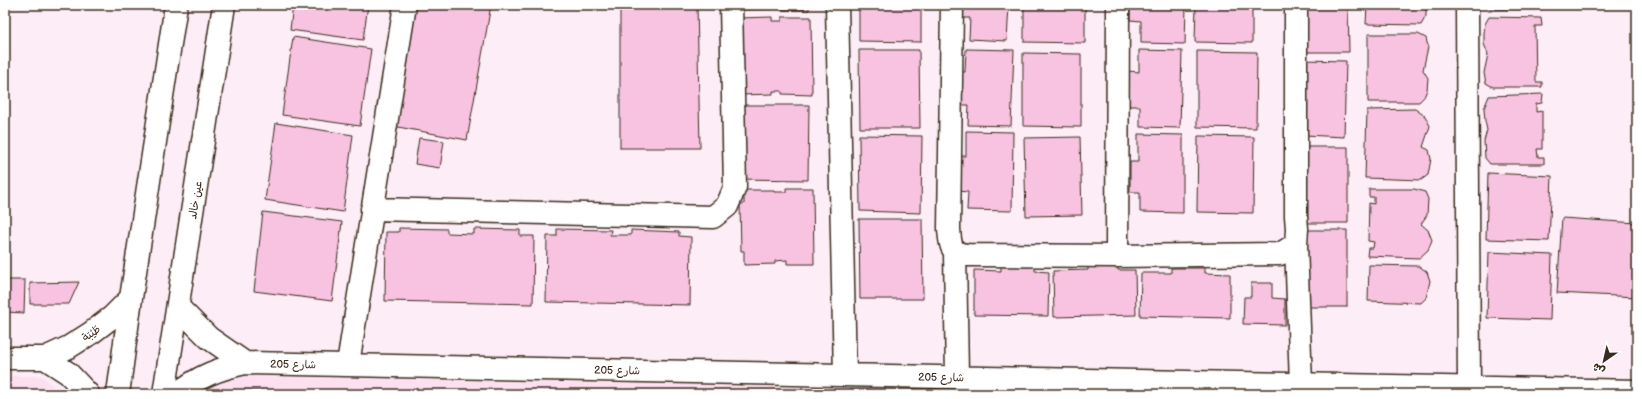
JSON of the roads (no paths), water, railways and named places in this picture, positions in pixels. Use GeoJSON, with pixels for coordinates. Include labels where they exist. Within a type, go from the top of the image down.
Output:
{"type":"FeatureCollection","features":[{"type":"Feature","properties":{"kind":"street"},"geometry":{"type":"LineString","coordinates":[[118,394],[131,298],[176,5]]}},
{"type":"Feature","properties":{"kind":"street","name":"عين خالد"},"geometry":{"type":"LineString","coordinates":[[164,394],[224,5]]}},
{"type":"Feature","properties":{"kind":"street"},"geometry":{"type":"LineString","coordinates":[[348,364],[405,5]]}},
{"type":"Feature","properties":{"kind":"street"},"geometry":{"type":"LineString","coordinates":[[372,208],[713,217],[727,206],[735,187],[731,5]]}},
{"type":"Feature","properties":{"kind":"street"},"geometry":{"type":"LineString","coordinates":[[837,5],[845,375]]}},
{"type":"Feature","properties":{"kind":"street"},"geometry":{"type":"LineString","coordinates":[[952,5],[949,228],[951,245],[955,252],[957,377]]}},
{"type":"Feature","properties":{"kind":"street"},"geometry":{"type":"LineString","coordinates":[[1117,256],[1118,5]]}},
{"type":"Feature","properties":{"kind":"street"},"geometry":{"type":"LineString","coordinates":[[1296,5],[1296,244],[1301,384]]}},
{"type":"Feature","properties":{"kind":"street"},"geometry":{"type":"LineString","coordinates":[[1467,5],[1469,388]]}},
{"type":"Feature","properties":{"kind":"street"},"geometry":{"type":"LineString","coordinates":[[955,252],[960,255],[1117,256],[1280,254],[1296,244]]}},
{"type":"Feature","properties":{"kind":"street","name":"طَيْبَة"},"geometry":{"type":"LineString","coordinates":[[5,358],[45,358],[69,347],[112,317],[131,298]]}},
{"type":"Feature","properties":{"kind":"street"},"geometry":{"type":"LineString","coordinates":[[178,307],[209,338],[245,363]]}},
{"type":"Feature","properties":{"kind":"street"},"geometry":{"type":"LineString","coordinates":[[45,358],[68,373],[88,394]]}},
{"type":"Feature","properties":{"kind":"street","name":"شارع 205"},"geometry":{"type":"LineString","coordinates":[[177,394],[198,378],[221,368],[245,363],[1637,391]]}}]}
